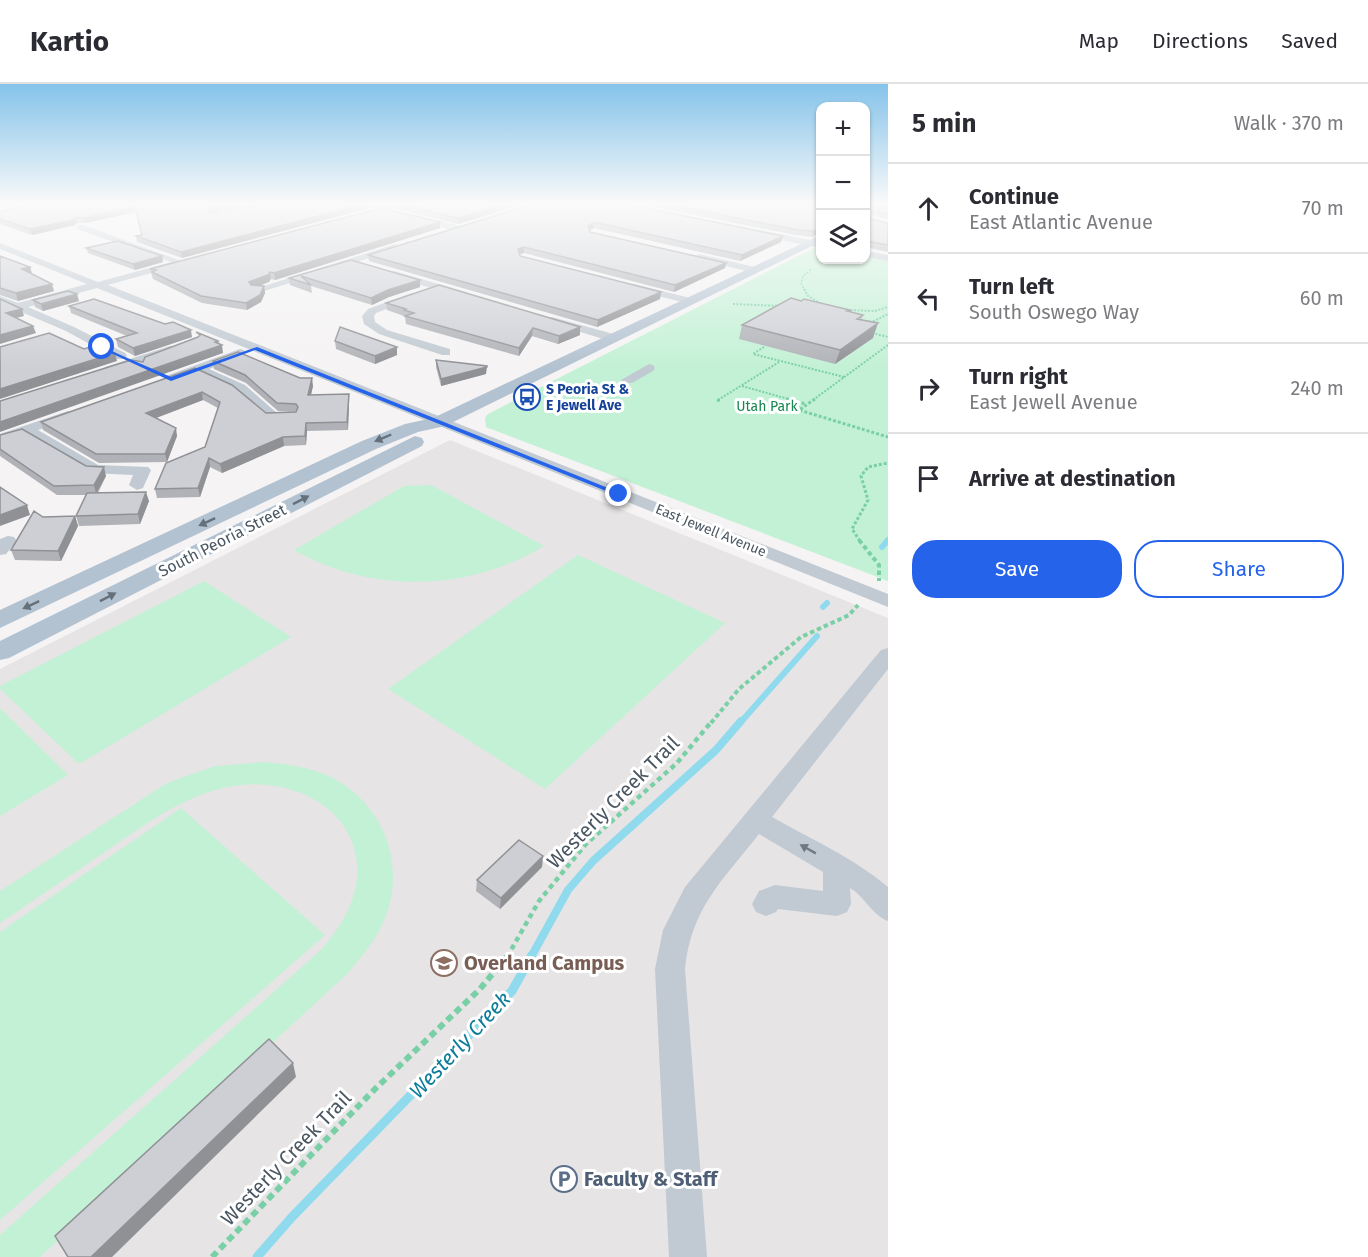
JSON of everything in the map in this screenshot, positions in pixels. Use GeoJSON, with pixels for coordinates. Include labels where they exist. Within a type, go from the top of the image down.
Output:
{"type":"FeatureCollection","features":[{"type":"Feature","properties":{"kind":"main road","name":"South Peoria Street"},"geometry":{"type":"LineString","coordinates":[[0,620],[369,445],[411,428],[439,422],[778,260]]}},
{"type":"Feature","properties":{"kind":"main road","name":"South Peoria Street"},"geometry":{"type":"LineString","coordinates":[[0,652],[395,453],[419,439],[439,422]]}},
{"type":"Feature","properties":{"kind":"street","name":"East Jewell Avenue"},"geometry":{"type":"LineString","coordinates":[[35,260],[888,601]]}},
{"type":"Feature","properties":{"kind":"street"},"geometry":{"type":"LineString","coordinates":[[175,260],[182,262]]}},
{"type":"Feature","properties":{"kind":"street"},"geometry":{"type":"LineString","coordinates":[[19,306],[193,260]]}},
{"type":"Feature","properties":{"kind":"street"},"geometry":{"type":"LineString","coordinates":[[257,290],[354,260]]}},
{"type":"Feature","properties":{"kind":"street"},"geometry":{"type":"LineString","coordinates":[[711,260],[755,270]]}},
{"type":"Feature","properties":{"kind":"street"},"geometry":{"type":"LineString","coordinates":[[350,261],[471,296]]}},
{"type":"Feature","properties":{"kind":"street"},"geometry":{"type":"LineString","coordinates":[[623,284],[690,301]]}},
{"type":"Feature","properties":{"kind":"street"},"geometry":{"type":"LineString","coordinates":[[438,287],[372,311],[368,321],[383,332],[446,352]]}},
{"type":"Feature","properties":{"kind":"street"},"geometry":{"type":"LineString","coordinates":[[0,298],[70,329],[161,377],[198,369],[255,348]]}},
{"type":"Feature","properties":{"kind":"street"},"geometry":{"type":"LineString","coordinates":[[537,316],[613,338]]}},
{"type":"Feature","properties":{"kind":"street"},"geometry":{"type":"LineString","coordinates":[[50,335],[70,329]]}},
{"type":"Feature","properties":{"kind":"street"},"geometry":{"type":"LineString","coordinates":[[92,376],[183,346]]}},
{"type":"Feature","properties":{"kind":"street"},"geometry":{"type":"LineString","coordinates":[[627,380],[650,368]]}},
{"type":"Feature","properties":{"kind":"street"},"geometry":{"type":"LineString","coordinates":[[198,369],[240,388],[274,417],[290,416]]}},
{"type":"Feature","properties":{"kind":"street"},"geometry":{"type":"LineString","coordinates":[[0,439],[82,410]]}},
{"type":"Feature","properties":{"kind":"street"},"geometry":{"type":"LineString","coordinates":[[27,430],[95,470],[143,470],[137,485]]}},
{"type":"Feature","properties":{"kind":"street"},"geometry":{"type":"LineString","coordinates":[[688,1257],[670,969],[673,938],[682,916],[695,895],[888,655]]}},
{"type":"Feature","properties":{"kind":"street"},"geometry":{"type":"LineString","coordinates":[[756,820],[863,882],[888,909]]}},
{"type":"Feature","properties":{"kind":"street"},"geometry":{"type":"LineString","coordinates":[[766,903],[775,897],[837,904],[836,865]]}},
{"type":"Feature","properties":{"kind":"path"},"geometry":{"type":"LineString","coordinates":[[812,268],[803,276],[802,287],[811,299],[823,305]]}},
{"type":"Feature","properties":{"kind":"path"},"geometry":{"type":"LineString","coordinates":[[733,304],[792,307]]}},
{"type":"Feature","properties":{"kind":"path"},"geometry":{"type":"LineString","coordinates":[[844,310],[874,311],[888,307]]}},
{"type":"Feature","properties":{"kind":"path"},"geometry":{"type":"LineString","coordinates":[[866,326],[888,314]]}},
{"type":"Feature","properties":{"kind":"path"},"geometry":{"type":"LineString","coordinates":[[867,331],[888,337]]}},
{"type":"Feature","properties":{"kind":"path"},"geometry":{"type":"LineString","coordinates":[[888,345],[799,410],[888,437]]}},
{"type":"Feature","properties":{"kind":"path"},"geometry":{"type":"LineString","coordinates":[[764,347],[753,354],[844,377]]}},
{"type":"Feature","properties":{"kind":"path"},"geometry":{"type":"LineString","coordinates":[[717,401],[780,362]]}},
{"type":"Feature","properties":{"kind":"path"},"geometry":{"type":"LineString","coordinates":[[742,386],[806,405]]}},
{"type":"Feature","properties":{"kind":"path"},"geometry":{"type":"LineString","coordinates":[[514,400],[535,404]]}},
{"type":"Feature","properties":{"kind":"path"},"geometry":{"type":"LineString","coordinates":[[888,463],[869,467],[863,471],[861,476],[869,498],[867,506],[852,529],[856,539],[876,557],[881,567],[881,576],[888,576]]}},
{"type":"Feature","properties":{"kind":"path","name":"Westerly Creek Trail"},"geometry":{"type":"LineString","coordinates":[[212,1257],[375,1089],[480,988],[505,960],[539,901],[586,844],[677,763],[739,689],[801,637],[849,615],[861,602]]}},
{"type":"Feature","properties":{"kind":"shaded area","name":"Overland Campus"},"geometry":{"type":"Polygon","coordinates":[[[450,440],[888,618],[888,1257],[0,1257],[0,669],[450,440]]]}},
{"type":"Feature","properties":{"kind":"green space","name":"Utah Park"},"geometry":{"type":"Polygon","coordinates":[[[791,260],[816,260],[816,264],[870,264],[870,260],[888,261],[888,581],[486,427],[485,418],[488,414],[791,260]]]}},
{"type":"Feature","properties":{"kind":"green space"},"geometry":{"type":"Polygon","coordinates":[[[431,485],[544,546],[515,561],[484,572],[452,579],[419,582],[387,580],[355,574],[323,564],[294,550],[404,486],[431,485]]]}},
{"type":"Feature","properties":{"kind":"green space"},"geometry":{"type":"Polygon","coordinates":[[[578,555],[725,623],[545,789],[388,689],[578,555]]]}},
{"type":"Feature","properties":{"kind":"green space"},"geometry":{"type":"Polygon","coordinates":[[[204,581],[291,637],[79,764],[0,689],[0,686],[204,581]]]}},
{"type":"Feature","properties":{"kind":"green space"},"geometry":{"type":"Polygon","coordinates":[[[0,708],[68,775],[0,816],[0,708]]]}},
{"type":"Feature","properties":{"kind":"green space"},"geometry":{"type":"Polygon","coordinates":[[[264,762],[298,766],[331,777],[351,790],[367,805],[388,843],[392,864],[393,886],[389,908],[380,929],[347,974],[40,1257],[0,1257],[0,1235],[322,949],[340,925],[352,899],[356,886],[356,857],[344,826],[325,806],[301,793],[273,786],[245,785],[220,789],[195,797],[171,809],[0,923],[0,891],[167,783],[215,766],[264,762]]]}},
{"type":"Feature","properties":{"kind":"green space"},"geometry":{"type":"Polygon","coordinates":[[[181,808],[325,935],[0,1220],[0,932],[181,808]]]}},
{"type":"Feature","properties":{"kind":"building"},"geometry":{"type":"Polygon","coordinates":[[[0,260],[10,260],[30,267],[22,269],[52,284],[16,293],[0,288],[0,260]]]}},
{"type":"Feature","properties":{"kind":"building"},"geometry":{"type":"Polygon","coordinates":[[[120,260],[148,260],[133,264],[120,260]]]}},
{"type":"Feature","properties":{"kind":"building"},"geometry":{"type":"Polygon","coordinates":[[[185,260],[317,260],[274,273],[270,272],[268,275],[249,282],[251,285],[264,286],[260,295],[246,303],[201,296],[152,272],[156,270],[150,269],[185,260]]]}},
{"type":"Feature","properties":{"kind":"building"},"geometry":{"type":"Polygon","coordinates":[[[351,260],[420,280],[371,298],[301,276],[311,285],[289,278],[351,260]]]}},
{"type":"Feature","properties":{"kind":"building"},"geometry":{"type":"Polygon","coordinates":[[[385,260],[535,260],[661,292],[598,320],[385,260]]]}},
{"type":"Feature","properties":{"kind":"building"},"geometry":{"type":"Polygon","coordinates":[[[575,260],[712,260],[726,263],[675,285],[575,260]]]}},
{"type":"Feature","properties":{"kind":"building"},"geometry":{"type":"Polygon","coordinates":[[[439,285],[580,327],[559,336],[533,328],[519,348],[405,316],[414,313],[386,303],[439,285]]]}},
{"type":"Feature","properties":{"kind":"building"},"geometry":{"type":"Polygon","coordinates":[[[68,291],[77,294],[41,304],[33,300],[68,291]]]}},
{"type":"Feature","properties":{"kind":"building"},"geometry":{"type":"Polygon","coordinates":[[[791,298],[850,310],[847,311],[863,315],[857,319],[878,323],[840,350],[742,325],[791,298]]]}},
{"type":"Feature","properties":{"kind":"building"},"geometry":{"type":"Polygon","coordinates":[[[0,299],[22,309],[6,313],[33,326],[0,335],[0,299]]]}},
{"type":"Feature","properties":{"kind":"building"},"geometry":{"type":"Polygon","coordinates":[[[94,299],[165,324],[173,322],[191,330],[133,348],[116,339],[137,333],[69,306],[94,299]]]}},
{"type":"Feature","properties":{"kind":"building"},"geometry":{"type":"Polygon","coordinates":[[[340,327],[397,347],[375,356],[335,341],[340,327]]]}},
{"type":"Feature","properties":{"kind":"building"},"geometry":{"type":"Polygon","coordinates":[[[196,332],[222,345],[0,422],[0,401],[131,360],[143,362],[145,357],[198,337],[200,335],[196,332]]]}},
{"type":"Feature","properties":{"kind":"building"},"geometry":{"type":"Polygon","coordinates":[[[49,333],[84,349],[99,344],[115,353],[0,389],[0,347],[49,333]]]}},
{"type":"Feature","properties":{"kind":"building"},"geometry":{"type":"Polygon","coordinates":[[[238,352],[300,378],[312,378],[308,395],[349,394],[347,422],[306,423],[305,436],[283,437],[220,464],[209,458],[198,488],[155,489],[166,463],[205,447],[220,402],[202,392],[146,413],[176,428],[165,454],[96,454],[41,422],[195,368],[232,385],[266,413],[296,412],[298,407],[296,404],[277,403],[245,375],[213,361],[238,352]]]}},
{"type":"Feature","properties":{"kind":"building"},"geometry":{"type":"Polygon","coordinates":[[[436,360],[487,366],[487,367],[441,379],[436,360]]]}},
{"type":"Feature","properties":{"kind":"building"},"geometry":{"type":"Polygon","coordinates":[[[22,429],[86,466],[104,467],[94,485],[54,486],[0,449],[0,435],[22,429]]]}},
{"type":"Feature","properties":{"kind":"building"},"geometry":{"type":"Polygon","coordinates":[[[0,487],[27,505],[0,515],[0,487]]]}},
{"type":"Feature","properties":{"kind":"building"},"geometry":{"type":"Polygon","coordinates":[[[146,492],[138,514],[76,516],[87,493],[146,492]]]}},
{"type":"Feature","properties":{"kind":"building"},"geometry":{"type":"Polygon","coordinates":[[[34,511],[43,517],[75,516],[58,551],[11,550],[34,511]]]}},
{"type":"Feature","properties":{"kind":"building"},"geometry":{"type":"Polygon","coordinates":[[[519,840],[543,856],[501,898],[477,880],[519,840]]]}},
{"type":"Feature","properties":{"kind":"building"},"geometry":{"type":"Polygon","coordinates":[[[269,1039],[293,1063],[91,1257],[68,1257],[55,1236],[269,1039]]]}},
{"type":"Feature","properties":{"kind":"waterway","name":"Westerly Creek"},"geometry":{"type":"LineString","coordinates":[[882,547],[888,540]]}},
{"type":"Feature","properties":{"kind":"waterway","name":"Westerly Creek"},"geometry":{"type":"LineString","coordinates":[[823,607],[827,603]]}},
{"type":"Feature","properties":{"kind":"waterway","name":"Westerly Creek"},"geometry":{"type":"LineString","coordinates":[[740,723],[817,636]]}},
{"type":"Feature","properties":{"kind":"waterway","name":"Westerly Creek"},"geometry":{"type":"LineString","coordinates":[[531,957],[568,890],[593,861],[716,750],[741,721]]}},
{"type":"Feature","properties":{"kind":"waterway","name":"Westerly Creek"},"geometry":{"type":"LineString","coordinates":[[257,1257],[292,1217],[512,991],[532,955]]}},
{"type":"Feature","properties":{"kind":"place","name":"S Peoria St & E Jewell Ave"},"geometry":{"type":"Point","coordinates":[527,397]}},
{"type":"Feature","properties":{"kind":"place","name":"Overland Campus"},"geometry":{"type":"Point","coordinates":[444,963]}},
{"type":"Feature","properties":{"kind":"place","name":"Faculty & Staff"},"geometry":{"type":"Point","coordinates":[564,1179]}},
{"type":"Feature","properties":{"kind":"route"},"geometry":{"type":"LineString","coordinates":[[102,347],[171,379],[255,348],[619,494]]}}]}
